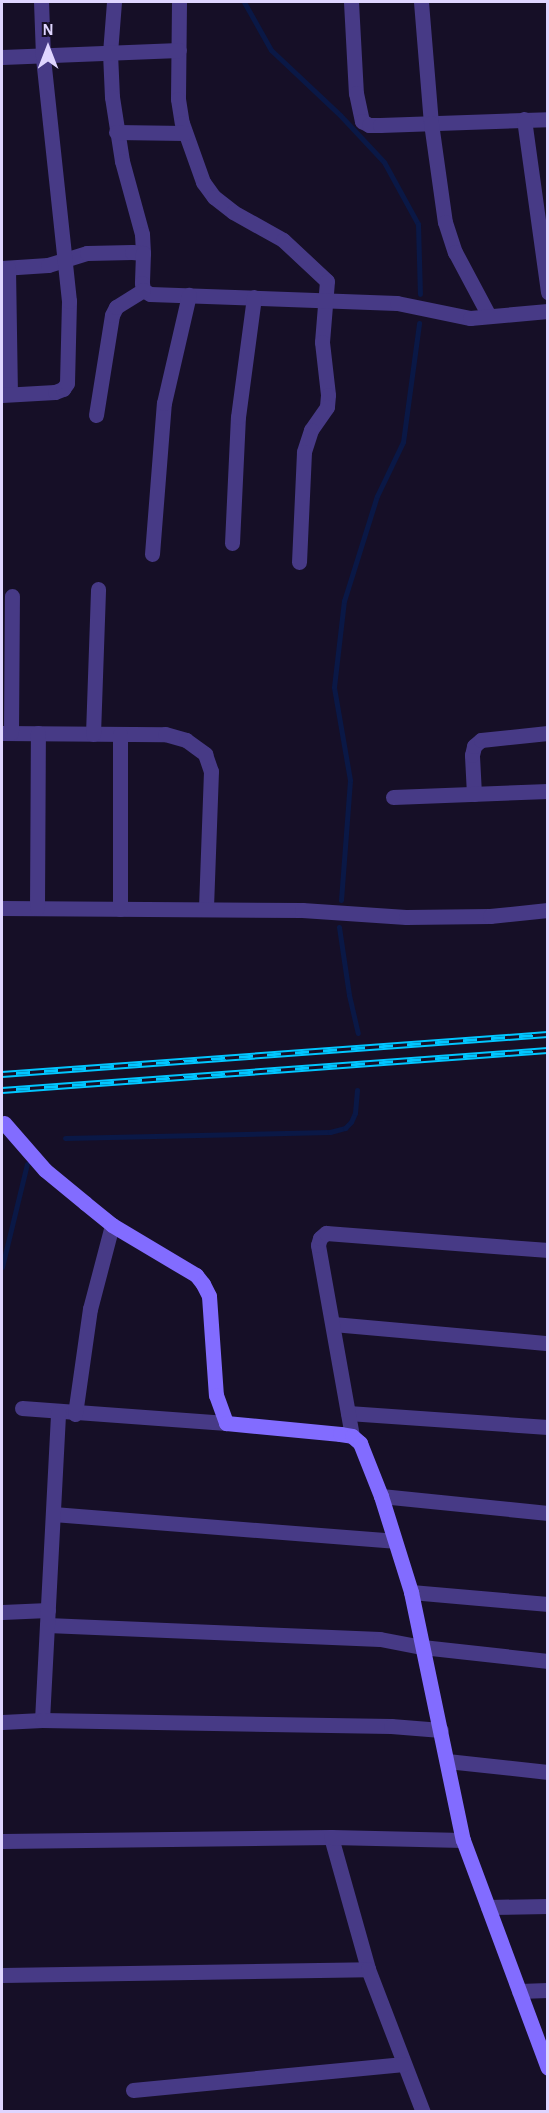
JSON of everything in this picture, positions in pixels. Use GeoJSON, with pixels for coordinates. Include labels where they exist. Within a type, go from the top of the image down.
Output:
{"type":"FeatureCollection","features":[{"type":"Feature","properties":{"kind":"street"},"geometry":{"type":"LineString","coordinates":[[41,2],[43,56],[64,261],[69,301],[67,383],[63,389],[55,392],[6,394],[5,268],[48,265],[64,261],[87,253],[143,253]]}},
{"type":"Feature","properties":{"kind":"street"},"geometry":{"type":"LineString","coordinates":[[114,2],[110,53],[116,132],[139,219],[143,253],[143,290]]}},
{"type":"Feature","properties":{"kind":"street"},"geometry":{"type":"LineString","coordinates":[[179,2],[178,99],[185,133],[203,182],[214,197],[233,212],[283,240],[327,281],[322,342],[328,395],[327,407],[311,430],[304,452],[299,562]]}},
{"type":"Feature","properties":{"kind":"street"},"geometry":{"type":"LineString","coordinates":[[351,2],[356,93],[362,121],[369,124],[548,119]]}},
{"type":"Feature","properties":{"kind":"street"},"geometry":{"type":"LineString","coordinates":[[421,2],[431,123],[445,222],[454,252],[489,316]]}},
{"type":"Feature","properties":{"kind":"street"},"geometry":{"type":"LineString","coordinates":[[2,57],[179,50]]}},
{"type":"Feature","properties":{"kind":"street"},"geometry":{"type":"LineString","coordinates":[[524,120],[548,292]]}},
{"type":"Feature","properties":{"kind":"street"},"geometry":{"type":"LineString","coordinates":[[116,132],[185,133]]}},
{"type":"Feature","properties":{"kind":"street"},"geometry":{"type":"LineString","coordinates":[[143,290],[150,294],[397,303],[452,316],[489,316],[548,311]]}},
{"type":"Feature","properties":{"kind":"street"},"geometry":{"type":"LineString","coordinates":[[96,415],[112,315],[116,306],[143,290]]}},
{"type":"Feature","properties":{"kind":"street"},"geometry":{"type":"LineString","coordinates":[[152,554],[164,403],[189,295]]}},
{"type":"Feature","properties":{"kind":"street"},"geometry":{"type":"LineString","coordinates":[[232,543],[238,417],[254,297]]}},
{"type":"Feature","properties":{"kind":"street"},"geometry":{"type":"LineString","coordinates":[[93,734],[98,589]]}},
{"type":"Feature","properties":{"kind":"street"},"geometry":{"type":"LineString","coordinates":[[12,596],[6,733],[175,736],[186,740],[205,754],[210,762],[206,909]]}},
{"type":"Feature","properties":{"kind":"street"},"geometry":{"type":"LineString","coordinates":[[37,908],[38,733]]}},
{"type":"Feature","properties":{"kind":"street"},"geometry":{"type":"LineString","coordinates":[[474,794],[472,754],[474,746],[481,740],[548,733]]}},
{"type":"Feature","properties":{"kind":"street"},"geometry":{"type":"LineString","coordinates":[[120,734],[120,909]]}},
{"type":"Feature","properties":{"kind":"street"},"geometry":{"type":"LineString","coordinates":[[393,797],[548,791]]}},
{"type":"Feature","properties":{"kind":"street"},"geometry":{"type":"LineString","coordinates":[[2,908],[302,910],[406,917],[490,916],[548,910]]}},
{"type":"Feature","properties":{"kind":"street"},"geometry":{"type":"LineString","coordinates":[[4,1123],[45,1170],[112,1224],[196,1275],[203,1284],[209,1296],[216,1395],[226,1423]]}},
{"type":"Feature","properties":{"kind":"street"},"geometry":{"type":"LineString","coordinates":[[75,1414],[90,1309],[112,1224]]}},
{"type":"Feature","properties":{"kind":"street"},"geometry":{"type":"LineString","coordinates":[[352,1436],[318,1245],[326,1233],[548,1250]]}},
{"type":"Feature","properties":{"kind":"street"},"geometry":{"type":"LineString","coordinates":[[333,1324],[548,1343]]}},
{"type":"Feature","properties":{"kind":"street"},"geometry":{"type":"LineString","coordinates":[[22,1408],[75,1414],[226,1423],[352,1436],[360,1443],[381,1496],[411,1592],[463,1840],[548,2068]]}},
{"type":"Feature","properties":{"kind":"street"},"geometry":{"type":"LineString","coordinates":[[42,1720],[58,1412]]}},
{"type":"Feature","properties":{"kind":"street"},"geometry":{"type":"LineString","coordinates":[[348,1413],[548,1427]]}},
{"type":"Feature","properties":{"kind":"street"},"geometry":{"type":"LineString","coordinates":[[381,1496],[548,1513]]}},
{"type":"Feature","properties":{"kind":"street"},"geometry":{"type":"LineString","coordinates":[[53,1514],[394,1541]]}},
{"type":"Feature","properties":{"kind":"street"},"geometry":{"type":"LineString","coordinates":[[411,1592],[548,1604]]}},
{"type":"Feature","properties":{"kind":"street"},"geometry":{"type":"LineString","coordinates":[[2,1612],[47,1618],[380,1639],[422,1647],[548,1661]]}},
{"type":"Feature","properties":{"kind":"street"},"geometry":{"type":"LineString","coordinates":[[2,1722],[42,1720],[379,1726],[441,1730]]}},
{"type":"Feature","properties":{"kind":"street"},"geometry":{"type":"LineString","coordinates":[[447,1761],[548,1772]]}},
{"type":"Feature","properties":{"kind":"street"},"geometry":{"type":"LineString","coordinates":[[2,1841],[332,1837],[463,1840]]}},
{"type":"Feature","properties":{"kind":"street"},"geometry":{"type":"LineString","coordinates":[[332,1837],[368,1969],[423,2112]]}},
{"type":"Feature","properties":{"kind":"street"},"geometry":{"type":"LineString","coordinates":[[488,1907],[548,1906]]}},
{"type":"Feature","properties":{"kind":"street"},"geometry":{"type":"LineString","coordinates":[[2,1975],[368,1969]]}},
{"type":"Feature","properties":{"kind":"street"},"geometry":{"type":"LineString","coordinates":[[519,1991],[548,1990]]}},
{"type":"Feature","properties":{"kind":"street"},"geometry":{"type":"LineString","coordinates":[[133,2090],[404,2064]]}},
{"type":"Feature","properties":{"kind":"waterway"},"geometry":{"type":"LineString","coordinates":[[244,2],[271,50],[340,115],[384,162],[418,224],[420,294]]}},
{"type":"Feature","properties":{"kind":"waterway"},"geometry":{"type":"LineString","coordinates":[[341,900],[350,780],[334,687],[344,601],[377,496],[403,442],[419,323]]}},
{"type":"Feature","properties":{"kind":"waterway"},"geometry":{"type":"LineString","coordinates":[[339,927],[349,995],[358,1033]]}},
{"type":"Feature","properties":{"kind":"waterway"},"geometry":{"type":"LineString","coordinates":[[65,1138],[330,1132],[345,1128],[351,1122],[355,1113],[357,1090]]}},
{"type":"Feature","properties":{"kind":"waterway"},"geometry":{"type":"LineString","coordinates":[[2,1267],[27,1164]]}},
{"type":"Feature","properties":{"kind":"railway"},"geometry":{"type":"LineString","coordinates":[[2,1074],[548,1034]]}},
{"type":"Feature","properties":{"kind":"railway"},"geometry":{"type":"LineString","coordinates":[[2,1090],[548,1050]]}}]}
